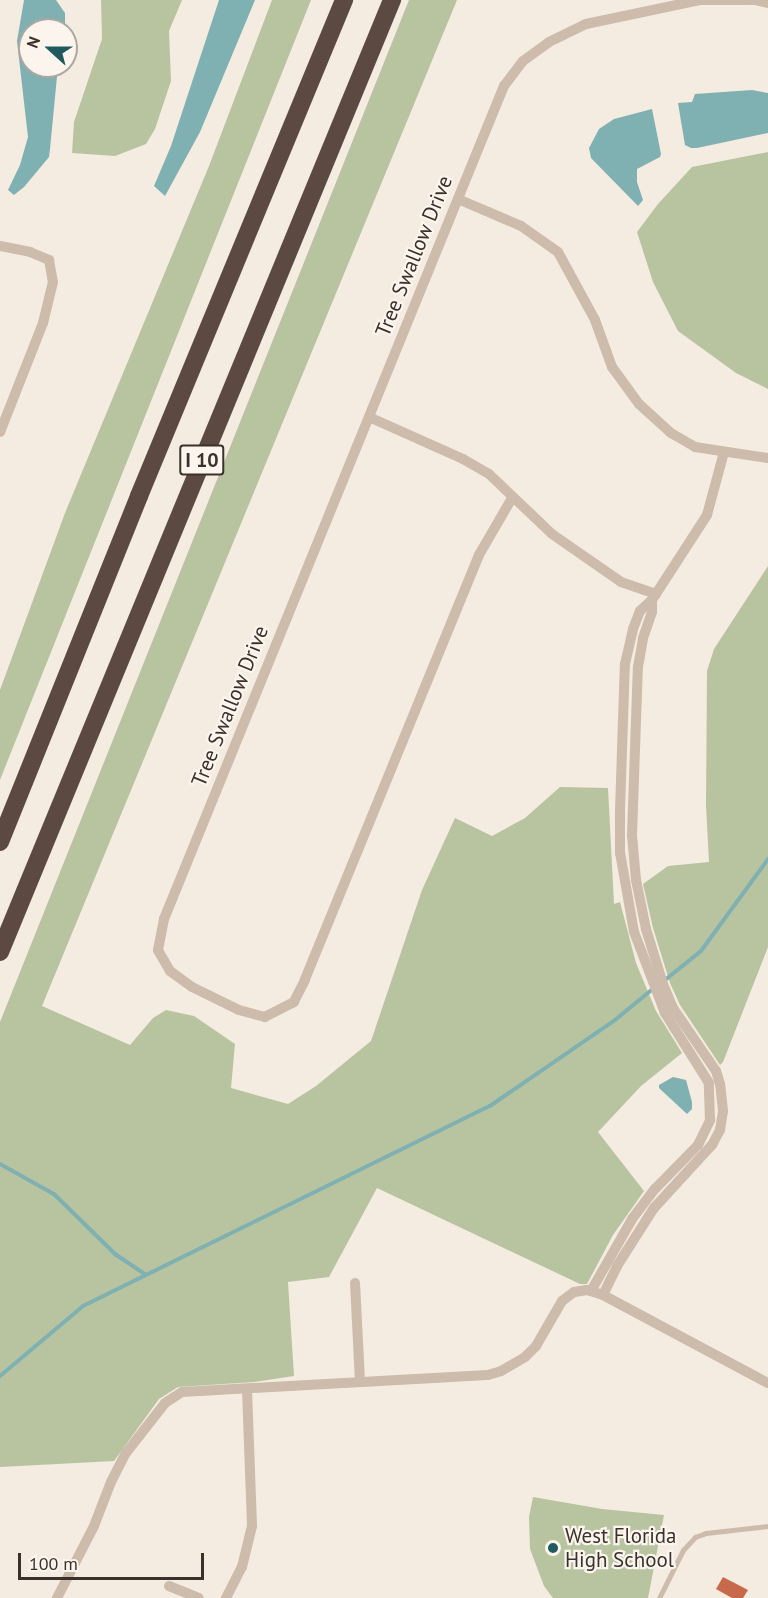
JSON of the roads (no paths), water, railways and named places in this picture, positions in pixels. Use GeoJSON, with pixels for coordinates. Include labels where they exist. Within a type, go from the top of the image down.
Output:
{"type":"FeatureCollection","features":[{"type":"Feature","properties":{"kind":"highway","name":"I 10"},"geometry":{"type":"LineString","coordinates":[[0,952],[392,0]]}},
{"type":"Feature","properties":{"kind":"highway","name":"I 10"},"geometry":{"type":"LineString","coordinates":[[0,842],[139,496],[341,5]]}},
{"type":"Feature","properties":{"kind":"street","name":"Tree Swallow Drive"},"geometry":{"type":"LineString","coordinates":[[512,498],[479,555],[294,1002],[265,1017],[239,1010],[192,987],[170,971],[158,950],[164,919],[504,86],[523,61],[549,42],[586,24],[700,0],[755,0],[768,3]]}},
{"type":"Feature","properties":{"kind":"street"},"geometry":{"type":"LineString","coordinates":[[458,199],[521,226],[558,252],[595,320],[612,367],[639,404],[671,433],[695,447],[768,458]]}},
{"type":"Feature","properties":{"kind":"street"},"geometry":{"type":"LineString","coordinates":[[0,246],[30,252],[49,260],[52,282],[43,323],[0,432]]}},
{"type":"Feature","properties":{"kind":"street"},"geometry":{"type":"LineString","coordinates":[[369,417],[463,459],[489,474],[552,534],[621,582],[654,597]]}},
{"type":"Feature","properties":{"kind":"street"},"geometry":{"type":"LineString","coordinates":[[591,1291],[619,1239],[654,1189],[712,1145],[720,1130],[723,1111],[716,1071],[669,1011],[650,963],[633,854],[624,689],[625,664],[633,629],[640,611],[654,597],[707,515],[724,452]]}},
{"type":"Feature","properties":{"kind":"street"},"geometry":{"type":"LineString","coordinates":[[627,775],[638,667],[654,597]]}},
{"type":"Feature","properties":{"kind":"street"},"geometry":{"type":"LineString","coordinates":[[624,689],[637,690]]}},
{"type":"Feature","properties":{"kind":"street"},"geometry":{"type":"LineString","coordinates":[[603,1295],[617,1266],[675,1175]]}},
{"type":"Feature","properties":{"kind":"street"},"geometry":{"type":"LineString","coordinates":[[355,1283],[360,1382]]}},
{"type":"Feature","properties":{"kind":"street"},"geometry":{"type":"LineString","coordinates":[[57,1598],[94,1526],[111,1482],[126,1453],[165,1403],[182,1392],[488,1375],[515,1365],[530,1352],[562,1301],[574,1292],[591,1291],[603,1295],[768,1383]]}},
{"type":"Feature","properties":{"kind":"street"},"geometry":{"type":"LineString","coordinates":[[225,1598],[242,1567],[252,1527],[247,1389]]}},
{"type":"Feature","properties":{"kind":"street"},"geometry":{"type":"LineString","coordinates":[[169,1586],[199,1598]]}},
{"type":"Feature","properties":{"kind":"lane"},"geometry":{"type":"LineString","coordinates":[[659,1598],[683,1550],[695,1537],[706,1533],[768,1526]]}},
{"type":"Feature","properties":{"kind":"water"},"geometry":{"type":"Polygon","coordinates":[[[24,0],[56,0],[65,13],[65,18],[21,18],[24,0]]]}},
{"type":"Feature","properties":{"kind":"water"},"geometry":{"type":"Polygon","coordinates":[[[219,0],[255,0],[200,132],[165,196],[154,186],[171,146],[219,0]]]}},
{"type":"Feature","properties":{"kind":"water"},"geometry":{"type":"Polygon","coordinates":[[[21,78],[57,78],[49,157],[24,187],[14,195],[8,190],[20,165],[28,137],[21,78]]]}},
{"type":"Feature","properties":{"kind":"water"},"geometry":{"type":"Polygon","coordinates":[[[752,90],[768,93],[768,133],[697,148],[685,145],[678,103],[692,102],[695,94],[752,90]]]}},
{"type":"Feature","properties":{"kind":"water"},"geometry":{"type":"Polygon","coordinates":[[[652,109],[661,154],[660,157],[637,169],[637,182],[643,200],[638,206],[591,158],[589,148],[599,129],[614,119],[652,109]]]}},
{"type":"Feature","properties":{"kind":"water"},"geometry":{"type":"Polygon","coordinates":[[[673,1077],[686,1080],[692,1102],[692,1109],[687,1114],[659,1088],[659,1085],[673,1077]]]}},
{"type":"Feature","properties":{"kind":"waterway"},"geometry":{"type":"LineString","coordinates":[[665,980],[701,951],[768,859]]}},
{"type":"Feature","properties":{"kind":"waterway"},"geometry":{"type":"LineString","coordinates":[[0,1376],[83,1306],[490,1106],[615,1020],[654,988]]}},
{"type":"Feature","properties":{"kind":"waterway"},"geometry":{"type":"LineString","coordinates":[[0,1164],[54,1194],[115,1254],[146,1275]]}},
{"type":"Feature","properties":{"kind":"place","name":"West Florida High School"},"geometry":{"type":"Point","coordinates":[553,1548]}}]}
